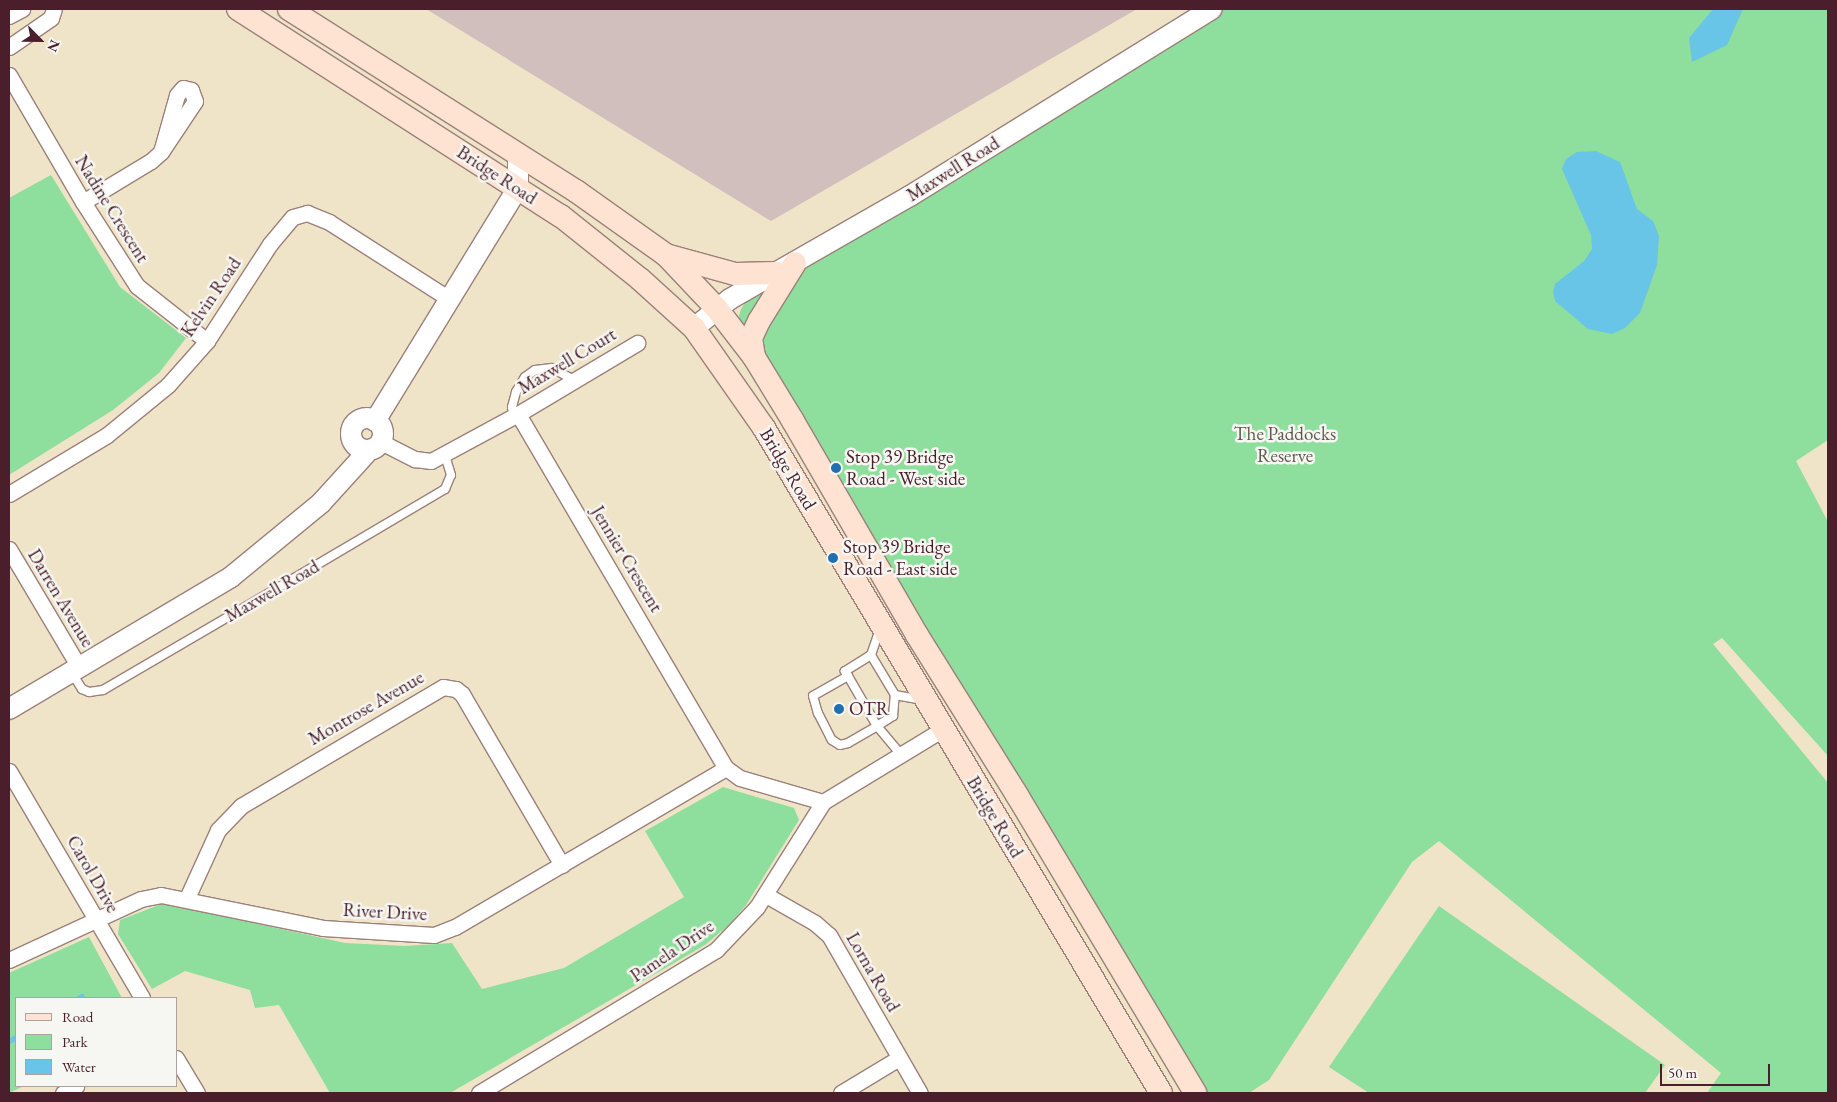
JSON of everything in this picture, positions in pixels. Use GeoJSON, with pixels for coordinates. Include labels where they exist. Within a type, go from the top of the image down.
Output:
{"type":"FeatureCollection","features":[{"type":"Feature","properties":{"kind":"main road","name":"Bridge Road"},"geometry":{"type":"LineString","coordinates":[[238,9],[518,188],[602,247],[694,328],[764,428],[1161,1093]]}},
{"type":"Feature","properties":{"kind":"main road","name":"Bridge Road"},"geometry":{"type":"LineString","coordinates":[[289,9],[576,191],[666,255],[717,309],[754,357],[965,715],[1017,795],[1195,1093]]}},
{"type":"Feature","properties":{"kind":"main road"},"geometry":{"type":"LineString","coordinates":[[666,255],[736,274],[785,268]]}},
{"type":"Feature","properties":{"kind":"main road"},"geometry":{"type":"LineString","coordinates":[[754,357],[751,338],[785,268]]}},
{"type":"Feature","properties":{"kind":"main road"},"geometry":{"type":"LineString","coordinates":[[943,729],[965,715]]}},
{"type":"Feature","properties":{"kind":"street"},"geometry":{"type":"LineString","coordinates":[[9,16],[22,9]]}},
{"type":"Feature","properties":{"kind":"street"},"geometry":{"type":"LineString","coordinates":[[9,47],[51,18],[54,9]]}},
{"type":"Feature","properties":{"kind":"street","name":"Maxwell Road"},"geometry":{"type":"LineString","coordinates":[[694,328],[717,309],[910,196],[1212,9]]}},
{"type":"Feature","properties":{"kind":"street","name":"Nadine Crescent"},"geometry":{"type":"LineString","coordinates":[[9,76],[83,202],[137,286],[207,341]]}},
{"type":"Feature","properties":{"kind":"street"},"geometry":{"type":"LineString","coordinates":[[83,202],[151,161],[161,152]]}},
{"type":"Feature","properties":{"kind":"street"},"geometry":{"type":"LineString","coordinates":[[375,420],[448,298],[518,188],[518,155]]}},
{"type":"Feature","properties":{"kind":"street","name":"Kelvin Road"},"geometry":{"type":"LineString","coordinates":[[9,494],[124,422],[168,385],[207,341],[282,227],[303,214],[329,222],[448,298]]}},
{"type":"Feature","properties":{"kind":"street","name":"Maxwell Court"},"geometry":{"type":"LineString","coordinates":[[516,415],[638,343]]}},
{"type":"Feature","properties":{"kind":"street"},"geometry":{"type":"LineString","coordinates":[[368,445],[382,430],[375,420],[364,419],[355,424],[352,434],[368,445],[421,460],[445,456],[516,415]]}},
{"type":"Feature","properties":{"kind":"street","name":"Jennier Crescent"},"geometry":{"type":"LineString","coordinates":[[516,415],[726,768]]}},
{"type":"Feature","properties":{"kind":"street","name":"Maxwell Road"},"geometry":{"type":"LineString","coordinates":[[9,709],[217,586],[321,503],[368,445]]}},
{"type":"Feature","properties":{"kind":"street","name":"Darren Avenue"},"geometry":{"type":"LineString","coordinates":[[9,549],[75,669]]}},
{"type":"Feature","properties":{"kind":"street","name":"Montrose Avenue"},"geometry":{"type":"LineString","coordinates":[[188,898],[213,838],[241,806],[443,687],[456,689],[462,694],[562,865]]}},
{"type":"Feature","properties":{"kind":"street","name":"Pamela Drive"},"geometry":{"type":"LineString","coordinates":[[479,1093],[701,960],[727,939],[766,895],[823,802],[943,729]]}},
{"type":"Feature","properties":{"kind":"street"},"geometry":{"type":"LineString","coordinates":[[726,768],[740,778],[823,802]]}},
{"type":"Feature","properties":{"kind":"street","name":"River Drive"},"geometry":{"type":"LineString","coordinates":[[9,960],[151,896],[188,898],[323,928],[434,935],[455,927],[726,768]]}},
{"type":"Feature","properties":{"kind":"street","name":"Carol Drive"},"geometry":{"type":"LineString","coordinates":[[9,771],[141,997]]}},
{"type":"Feature","properties":{"kind":"street","name":"Lorna Road"},"geometry":{"type":"LineString","coordinates":[[766,895],[816,923],[829,936],[920,1093]]}},
{"type":"Feature","properties":{"kind":"street"},"geometry":{"type":"LineString","coordinates":[[841,1093],[899,1058]]}},
{"type":"Feature","properties":{"kind":"street"},"geometry":{"type":"LineString","coordinates":[[178,1061],[198,1093]]}},
{"type":"Feature","properties":{"kind":"street"},"geometry":{"type":"LineString","coordinates":[[63,1093],[74,1087]]}},
{"type":"Feature","properties":{"kind":"lane"},"geometry":{"type":"LineString","coordinates":[[516,415],[516,392],[525,377],[535,370],[552,368],[574,380]]}},
{"type":"Feature","properties":{"kind":"lane","name":"Maxwell Road"},"geometry":{"type":"LineString","coordinates":[[75,669],[82,689],[89,692],[103,690],[445,490],[451,475],[445,456]]}},
{"type":"Feature","properties":{"kind":"lane"},"geometry":{"type":"LineString","coordinates":[[882,624],[871,655],[845,671],[877,726],[901,754]]}},
{"type":"Feature","properties":{"kind":"lane"},"geometry":{"type":"LineString","coordinates":[[848,676],[813,696],[818,713],[832,740],[840,745],[848,743],[893,716],[894,695],[871,655]]}},
{"type":"Feature","properties":{"kind":"lane"},"geometry":{"type":"LineString","coordinates":[[894,695],[926,700]]}},
{"type":"Feature","properties":{"kind":"shaded area"},"geometry":{"type":"Polygon","coordinates":[[[426,9],[1137,9],[771,221],[426,9]]]}},
{"type":"Feature","properties":{"kind":"green space","name":"The Paddocks Reserve"},"geometry":{"type":"Polygon","coordinates":[[[1214,9],[1828,9],[1828,440],[1796,461],[1828,522],[1828,756],[1722,638],[1713,644],[1828,783],[1828,1093],[1707,1093],[1721,1073],[1439,841],[1412,862],[1269,1080],[1249,1093],[1195,1093],[735,329],[741,309],[753,291],[1214,9]]]}},
{"type":"Feature","properties":{"kind":"green space"},"geometry":{"type":"Polygon","coordinates":[[[51,175],[120,287],[186,338],[159,373],[113,410],[9,475],[9,198],[51,175]]]}},
{"type":"Feature","properties":{"kind":"green space"},"geometry":{"type":"Polygon","coordinates":[[[723,787],[794,808],[799,820],[746,905],[729,925],[705,945],[450,1093],[330,1093],[279,1005],[255,1008],[250,990],[185,971],[152,989],[118,934],[120,920],[164,903],[345,943],[405,946],[452,943],[482,989],[564,968],[684,897],[645,831],[723,787]]]}},
{"type":"Feature","properties":{"kind":"green space"},"geometry":{"type":"Polygon","coordinates":[[[1439,906],[1665,1065],[1645,1093],[1369,1093],[1329,1067],[1439,906]]]}},
{"type":"Feature","properties":{"kind":"green space"},"geometry":{"type":"Polygon","coordinates":[[[89,937],[121,997],[15,997],[15,1087],[22,1087],[9,1093],[9,973],[89,937]]]}},
{"type":"Feature","properties":{"kind":"water"},"geometry":{"type":"Polygon","coordinates":[[[1713,9],[1743,9],[1727,45],[1692,62],[1689,38],[1713,9]]]}},
{"type":"Feature","properties":{"kind":"water"},"geometry":{"type":"Polygon","coordinates":[[[1596,151],[1620,162],[1637,209],[1653,221],[1659,236],[1657,265],[1640,313],[1625,328],[1612,334],[1588,329],[1555,301],[1553,292],[1555,284],[1584,261],[1592,249],[1591,235],[1562,169],[1566,159],[1577,152],[1596,151]]]}},
{"type":"Feature","properties":{"kind":"waterway"},"geometry":{"type":"LineString","coordinates":[[9,1041],[15,1038]]}},
{"type":"Feature","properties":{"kind":"place","name":"Stop 39 Bridge Road - West side"},"geometry":{"type":"Point","coordinates":[836,468]}},
{"type":"Feature","properties":{"kind":"place","name":"Stop 39 Bridge Road - East side"},"geometry":{"type":"Point","coordinates":[833,558]}},
{"type":"Feature","properties":{"kind":"place","name":"OTR"},"geometry":{"type":"Point","coordinates":[839,709]}}]}
